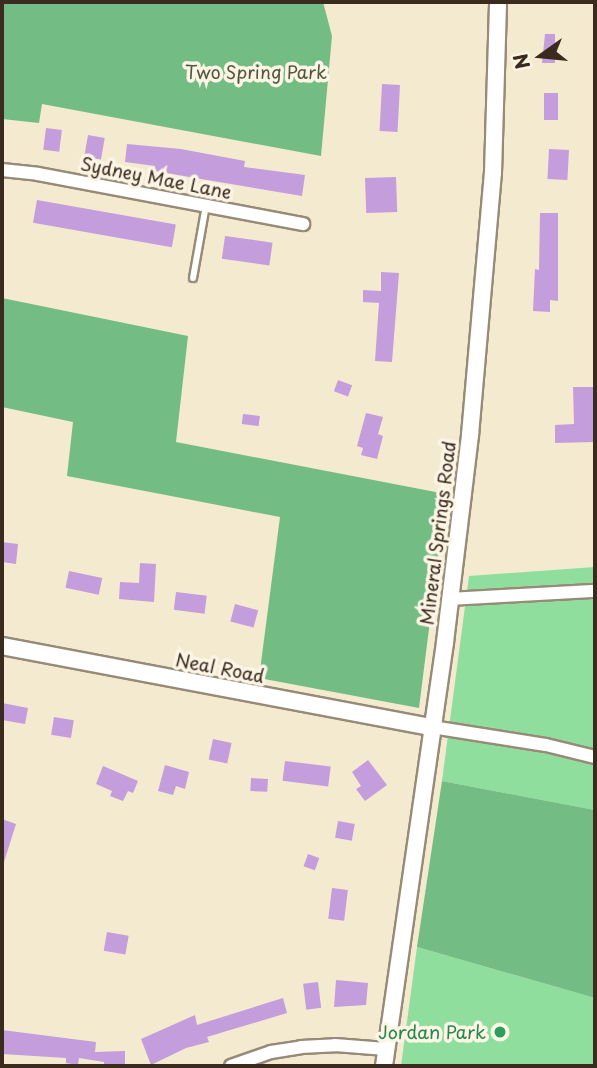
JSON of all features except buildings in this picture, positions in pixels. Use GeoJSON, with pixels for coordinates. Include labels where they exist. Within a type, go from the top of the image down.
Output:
{"type":"FeatureCollection","features":[{"type":"Feature","properties":{"kind":"street","name":"Mineral Springs Road"},"geometry":{"type":"LineString","coordinates":[[384,1066],[450,599],[488,257],[494,173],[498,2]]}},
{"type":"Feature","properties":{"kind":"street","name":"Sydney Mae Lane"},"geometry":{"type":"LineString","coordinates":[[2,170],[303,224]]}},
{"type":"Feature","properties":{"kind":"street"},"geometry":{"type":"LineString","coordinates":[[450,599],[595,591]]}},
{"type":"Feature","properties":{"kind":"street","name":"Neal Road"},"geometry":{"type":"LineString","coordinates":[[2,646],[432,727]]}},
{"type":"Feature","properties":{"kind":"street"},"geometry":{"type":"LineString","coordinates":[[432,727],[546,744],[595,757]]}},
{"type":"Feature","properties":{"kind":"street"},"geometry":{"type":"LineString","coordinates":[[231,1066],[271,1052],[301,1047],[335,1045],[386,1049]]}},
{"type":"Feature","properties":{"kind":"lane"},"geometry":{"type":"LineString","coordinates":[[193,278],[206,205]]}},
{"type":"Feature","properties":{"kind":"green space","name":"Two Spring Park"},"geometry":{"type":"Polygon","coordinates":[[[2,2],[323,2],[332,36],[321,156],[42,104],[39,123],[2,119],[2,2]]]}},
{"type":"Feature","properties":{"kind":"green space"},"geometry":{"type":"Polygon","coordinates":[[[2,298],[188,336],[176,442],[446,494],[419,708],[259,678],[280,517],[67,476],[73,422],[2,407],[2,298]]]}},
{"type":"Feature","properties":{"kind":"green space"},"geometry":{"type":"Polygon","coordinates":[[[595,567],[595,810],[442,781],[469,576],[595,567]]]}},
{"type":"Feature","properties":{"kind":"green space"},"geometry":{"type":"Polygon","coordinates":[[[442,781],[595,810],[595,998],[417,947],[442,781]]]}},
{"type":"Feature","properties":{"kind":"green space","name":"Jordan Park"},"geometry":{"type":"Polygon","coordinates":[[[417,947],[595,998],[595,1066],[401,1066],[417,947]]]}},
{"type":"Feature","properties":{"kind":"place","name":"Jordan Park"},"geometry":{"type":"Point","coordinates":[500,1032]}}]}
